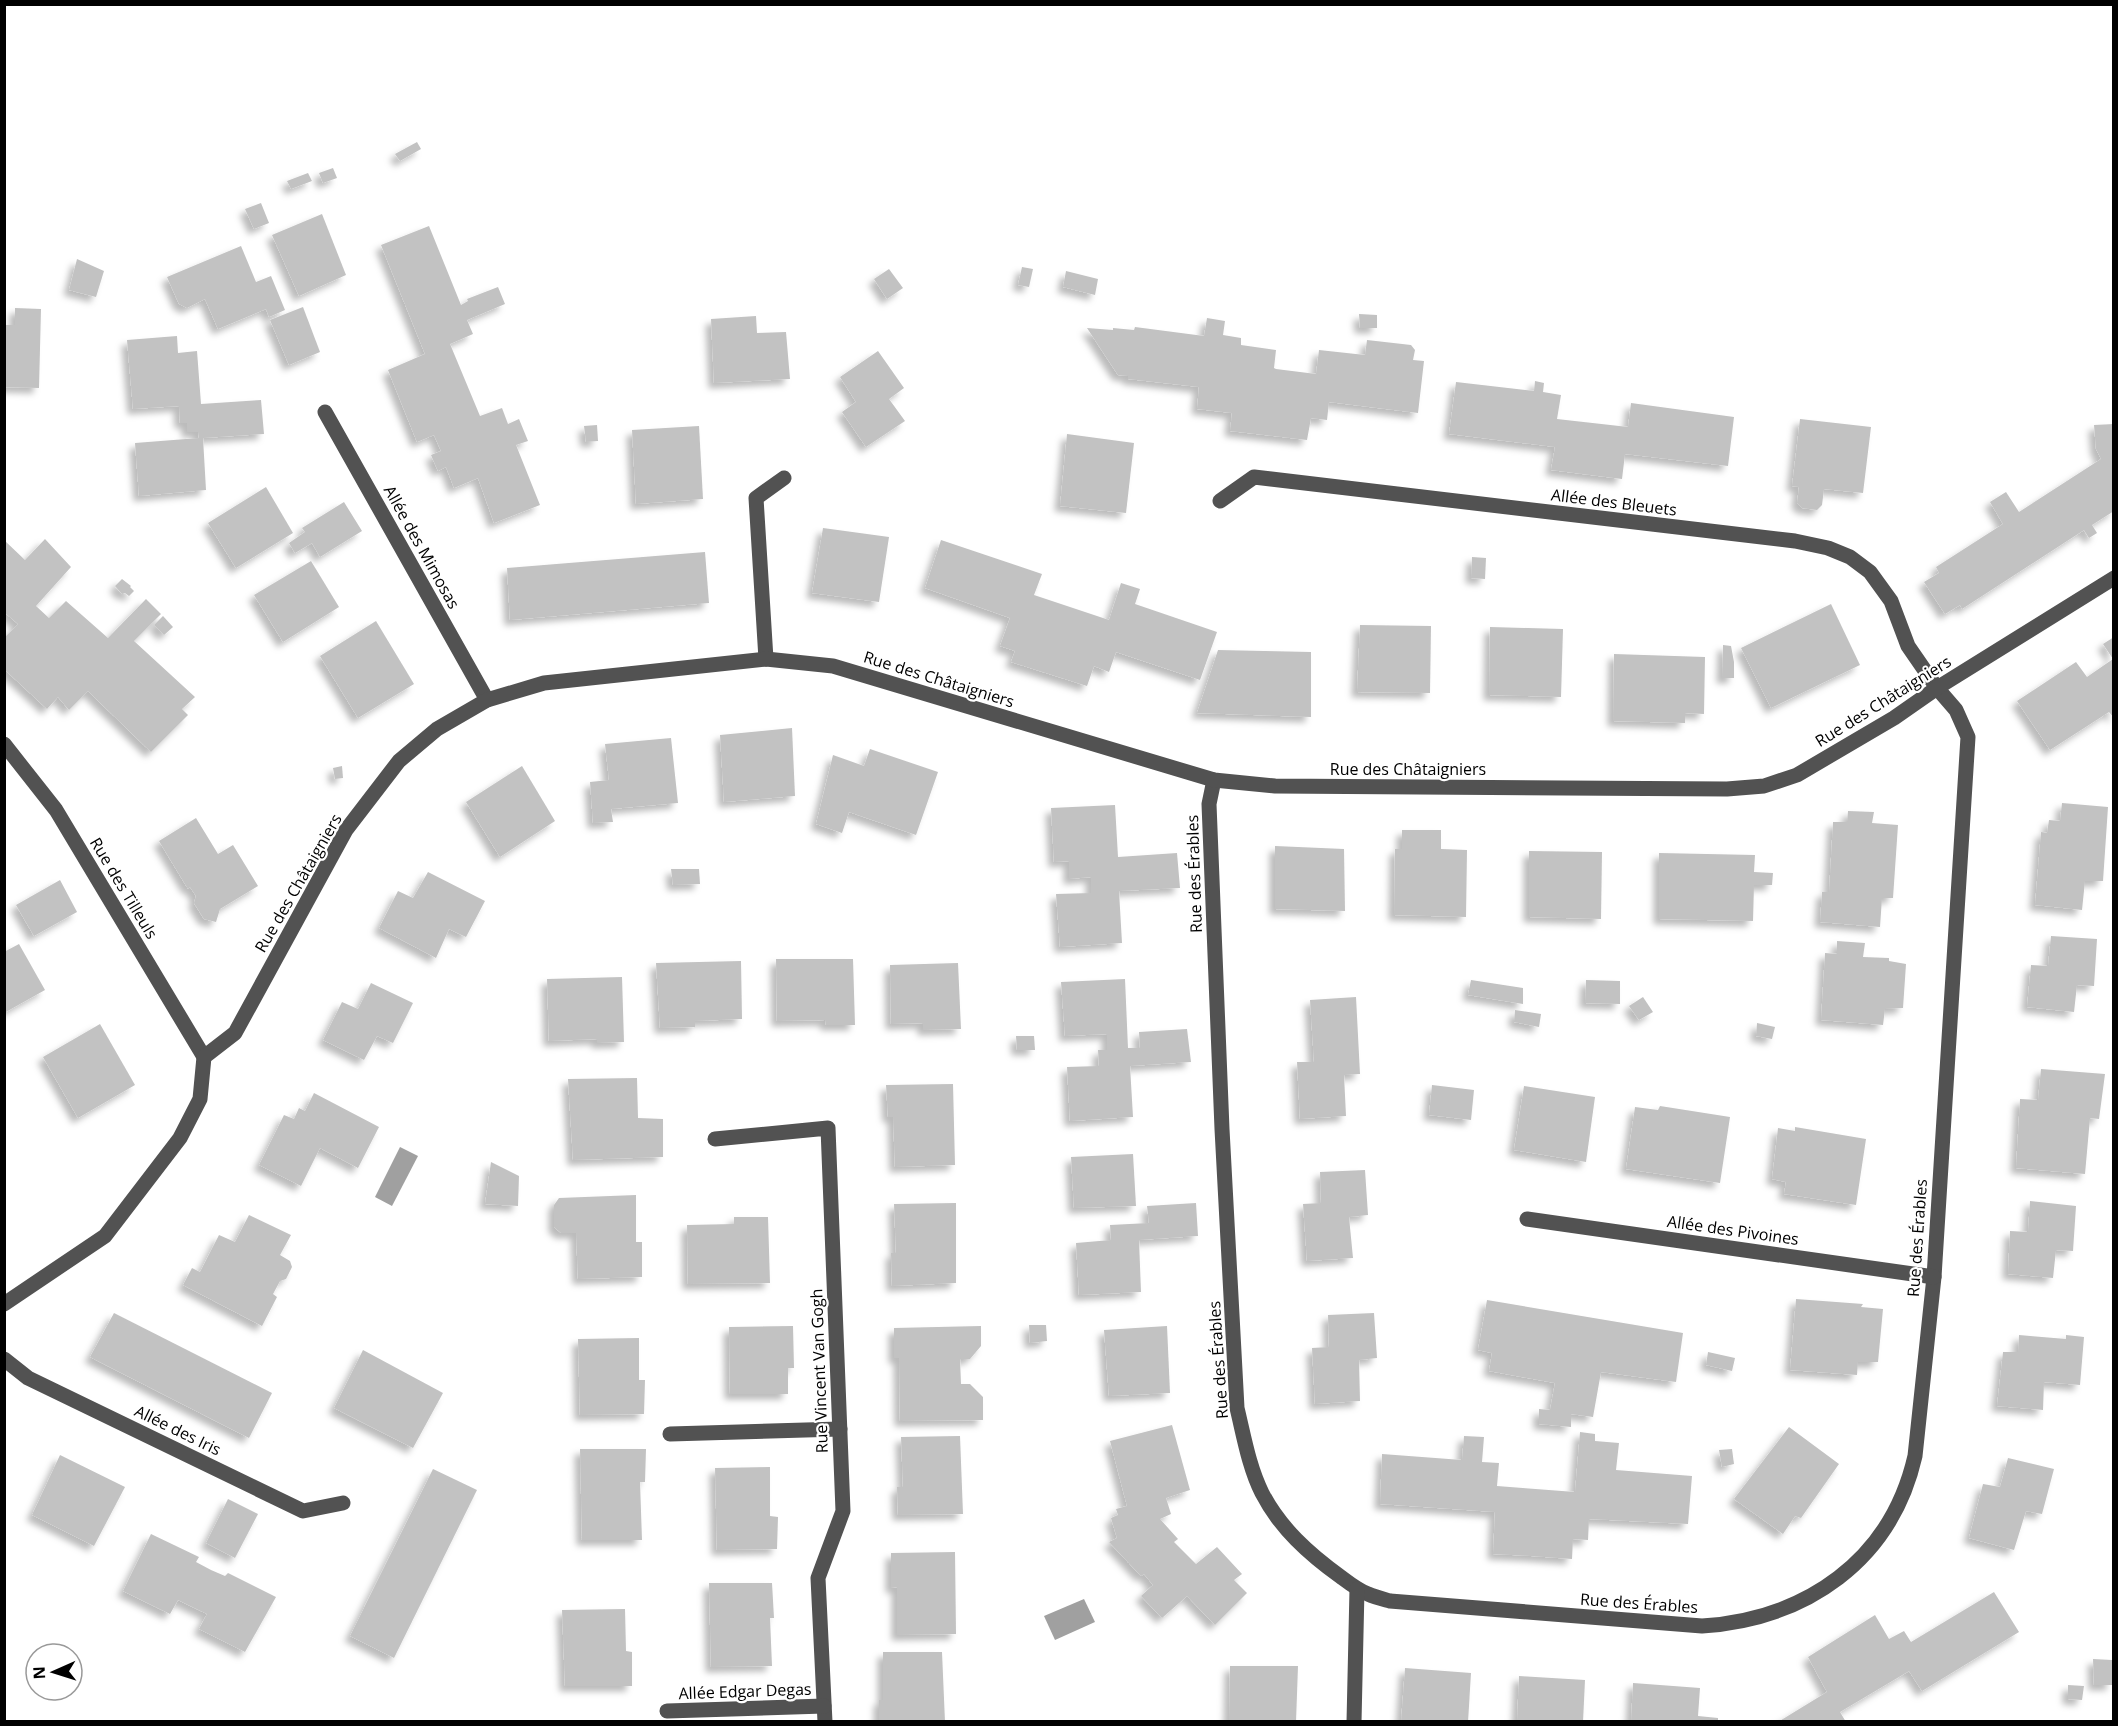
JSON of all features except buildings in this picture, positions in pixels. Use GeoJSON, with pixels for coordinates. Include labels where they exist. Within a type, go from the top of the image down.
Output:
{"type":"FeatureCollection","features":[{"type":"Feature","properties":{"kind":"street","name":"Allée des Mimosas"},"geometry":{"type":"LineString","coordinates":[[325,412],[486,700]]}},
{"type":"Feature","properties":{"kind":"street","name":"Allée des Bleuets"},"geometry":{"type":"LineString","coordinates":[[1220,501],[1254,477],[1783,540],[1828,548],[1850,557],[1870,572],[1891,601],[1908,646],[1937,688]]}},
{"type":"Feature","properties":{"kind":"street"},"geometry":{"type":"LineString","coordinates":[[766,659],[756,498],[784,478]]}},
{"type":"Feature","properties":{"kind":"street","name":"Rue des Châtaigniers"},"geometry":{"type":"LineString","coordinates":[[204,1057],[235,1033],[346,830],[399,761],[437,729],[486,700],[544,683],[766,659],[833,666],[1214,780],[1299,786],[1727,789],[1764,786],[1797,775],[1894,718],[1937,688],[2114,578]]}},
{"type":"Feature","properties":{"kind":"street","name":"Rue des Érables"},"geometry":{"type":"LineString","coordinates":[[1214,780],[1209,804],[1222,1129],[1237,1408],[1254,1472],[1262,1492],[1278,1519],[1319,1561],[1357,1589],[1390,1601],[1702,1626],[1726,1624],[1756,1618],[1808,1598],[1846,1571],[1878,1538],[1892,1517],[1911,1472],[1917,1444],[1934,1277],[1968,736],[1956,710],[1937,688]]}},
{"type":"Feature","properties":{"kind":"street","name":"Rue des Tilleuls"},"geometry":{"type":"LineString","coordinates":[[4,744],[56,810],[204,1057]]}},
{"type":"Feature","properties":{"kind":"street"},"geometry":{"type":"LineString","coordinates":[[4,1304],[105,1236],[180,1138],[200,1099],[204,1057]]}},
{"type":"Feature","properties":{"kind":"street","name":"Rue Vincent Van Gogh"},"geometry":{"type":"LineString","coordinates":[[715,1139],[828,1128],[843,1510],[818,1578],[825,1714]]}},
{"type":"Feature","properties":{"kind":"street","name":"Allée des Pivoines"},"geometry":{"type":"LineString","coordinates":[[1527,1219],[1934,1277]]}},
{"type":"Feature","properties":{"kind":"street","name":"Allée des Iris"},"geometry":{"type":"LineString","coordinates":[[4,1359],[28,1378],[303,1511],[344,1503]]}},
{"type":"Feature","properties":{"kind":"street"},"geometry":{"type":"LineString","coordinates":[[670,1434],[840,1429]]}},
{"type":"Feature","properties":{"kind":"street"},"geometry":{"type":"LineString","coordinates":[[1354,1722],[1357,1589]]}},
{"type":"Feature","properties":{"kind":"street","name":"Allée Edgar Degas"},"geometry":{"type":"LineString","coordinates":[[667,1711],[825,1714]]}},
{"type":"Feature","properties":{"kind":"shaded area"},"geometry":{"type":"Polygon","coordinates":[[[400,1147],[418,1156],[392,1206],[375,1197],[400,1147]]]}},
{"type":"Feature","properties":{"kind":"shaded area"},"geometry":{"type":"Polygon","coordinates":[[[1084,1599],[1095,1622],[1055,1640],[1044,1616],[1084,1599]]]}}]}
